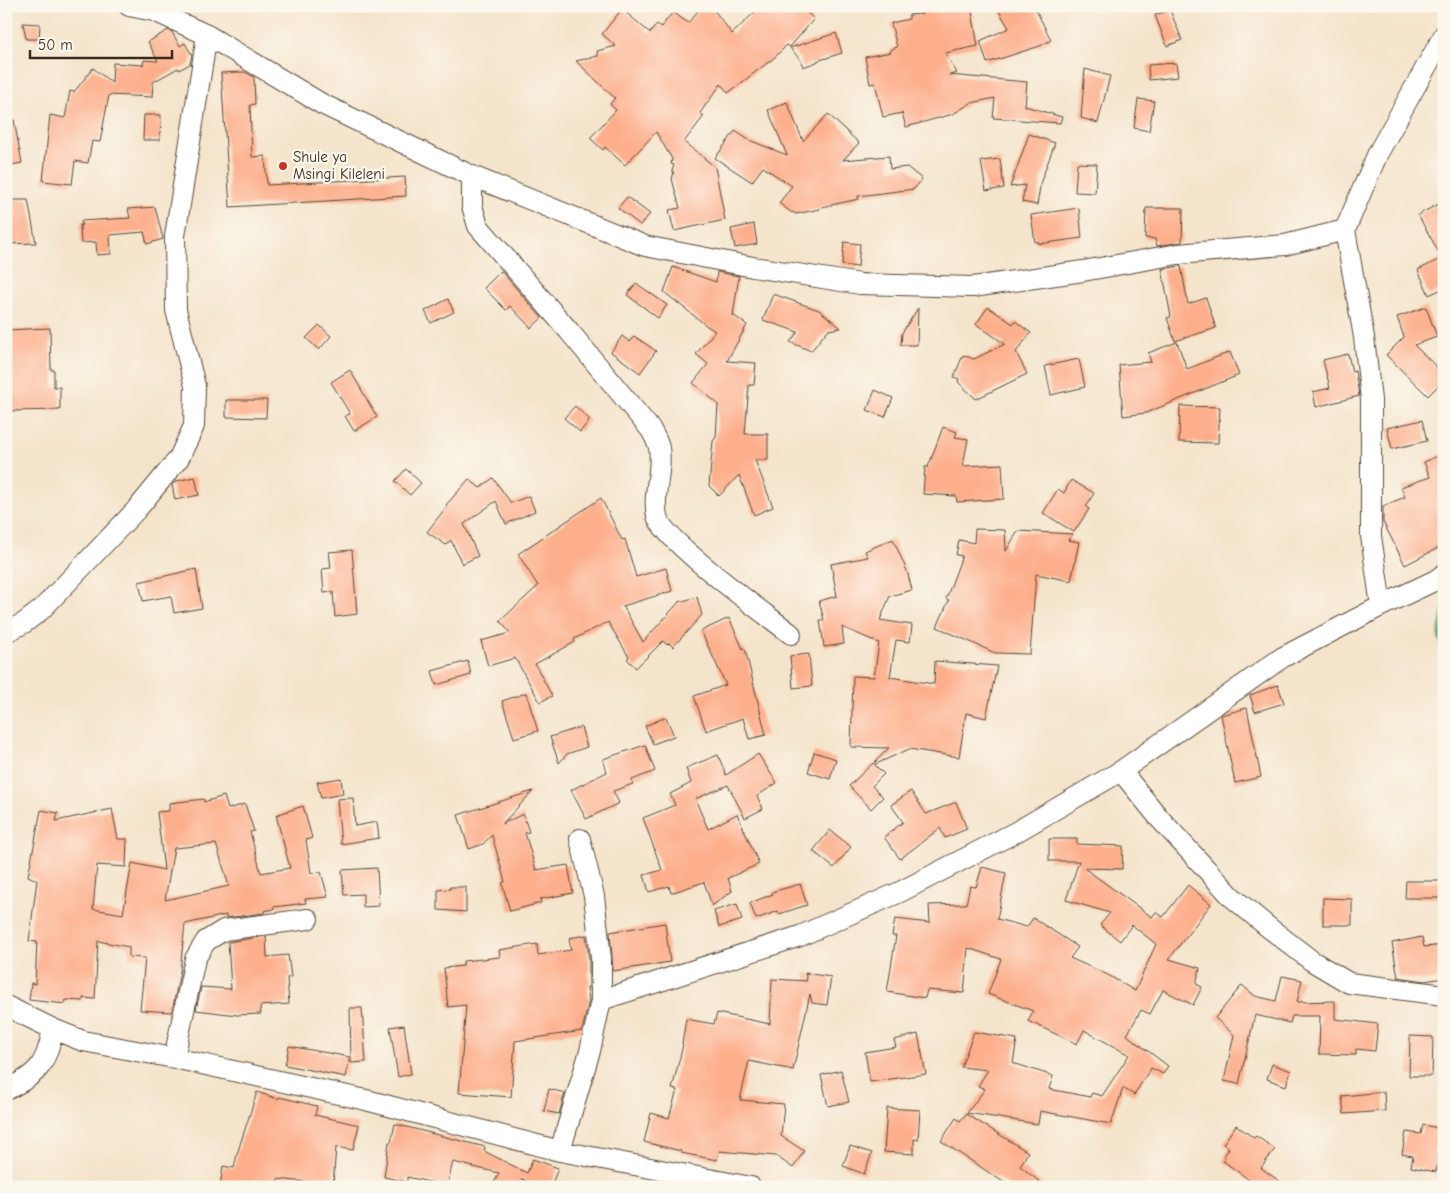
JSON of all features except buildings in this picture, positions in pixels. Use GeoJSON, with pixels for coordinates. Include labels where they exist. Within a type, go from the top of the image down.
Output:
{"type":"FeatureCollection","features":[{"type":"Feature","properties":{"kind":"street"},"geometry":{"type":"LineString","coordinates":[[129,6],[154,11],[207,35],[322,104],[472,176],[645,246],[753,268],[860,284],[973,287],[1083,271],[1178,254],[1285,245],[1345,230]]}},
{"type":"Feature","properties":{"kind":"street"},"geometry":{"type":"LineString","coordinates":[[6,632],[24,623],[41,610],[138,508],[179,458],[194,426],[195,386],[176,310],[175,236],[207,35]]}},
{"type":"Feature","properties":{"kind":"street"},"geometry":{"type":"LineString","coordinates":[[1381,606],[1371,536],[1371,400],[1364,337],[1345,230],[1378,153],[1444,35]]}},
{"type":"Feature","properties":{"kind":"street"},"geometry":{"type":"LineString","coordinates":[[472,176],[472,206],[478,226],[651,430],[659,446],[660,464],[656,494],[657,518],[671,538],[791,634]]}},
{"type":"Feature","properties":{"kind":"street"},"geometry":{"type":"LineString","coordinates":[[601,1000],[800,936],[891,896],[1016,832],[1121,771],[1283,656],[1436,580],[1444,574]]}},
{"type":"Feature","properties":{"kind":"street"},"geometry":{"type":"LineString","coordinates":[[1121,771],[1160,820],[1232,898],[1312,961],[1349,984],[1444,995]]}},
{"type":"Feature","properties":{"kind":"street"},"geometry":{"type":"LineString","coordinates":[[560,1151],[590,1051],[601,1000],[601,958],[594,896],[580,838]]}},
{"type":"Feature","properties":{"kind":"street"},"geometry":{"type":"LineString","coordinates":[[174,1058],[195,959],[206,941],[224,930],[308,919]]}},
{"type":"Feature","properties":{"kind":"street"},"geometry":{"type":"LineString","coordinates":[[6,1006],[52,1029],[83,1041],[174,1058],[366,1100],[560,1151],[751,1187]]}},
{"type":"Feature","properties":{"kind":"street"},"geometry":{"type":"LineString","coordinates":[[6,1090],[26,1080],[40,1067],[49,1050],[52,1029]]}},
{"type":"Feature","properties":{"kind":"green space"},"geometry":{"type":"Polygon","coordinates":[[[1444,607],[1444,658],[1438,635],[1444,607]]]}},
{"type":"Feature","properties":{"kind":"place","name":"Shule ya Msingi Kileleni"},"geometry":{"type":"Point","coordinates":[283,166]}}]}
